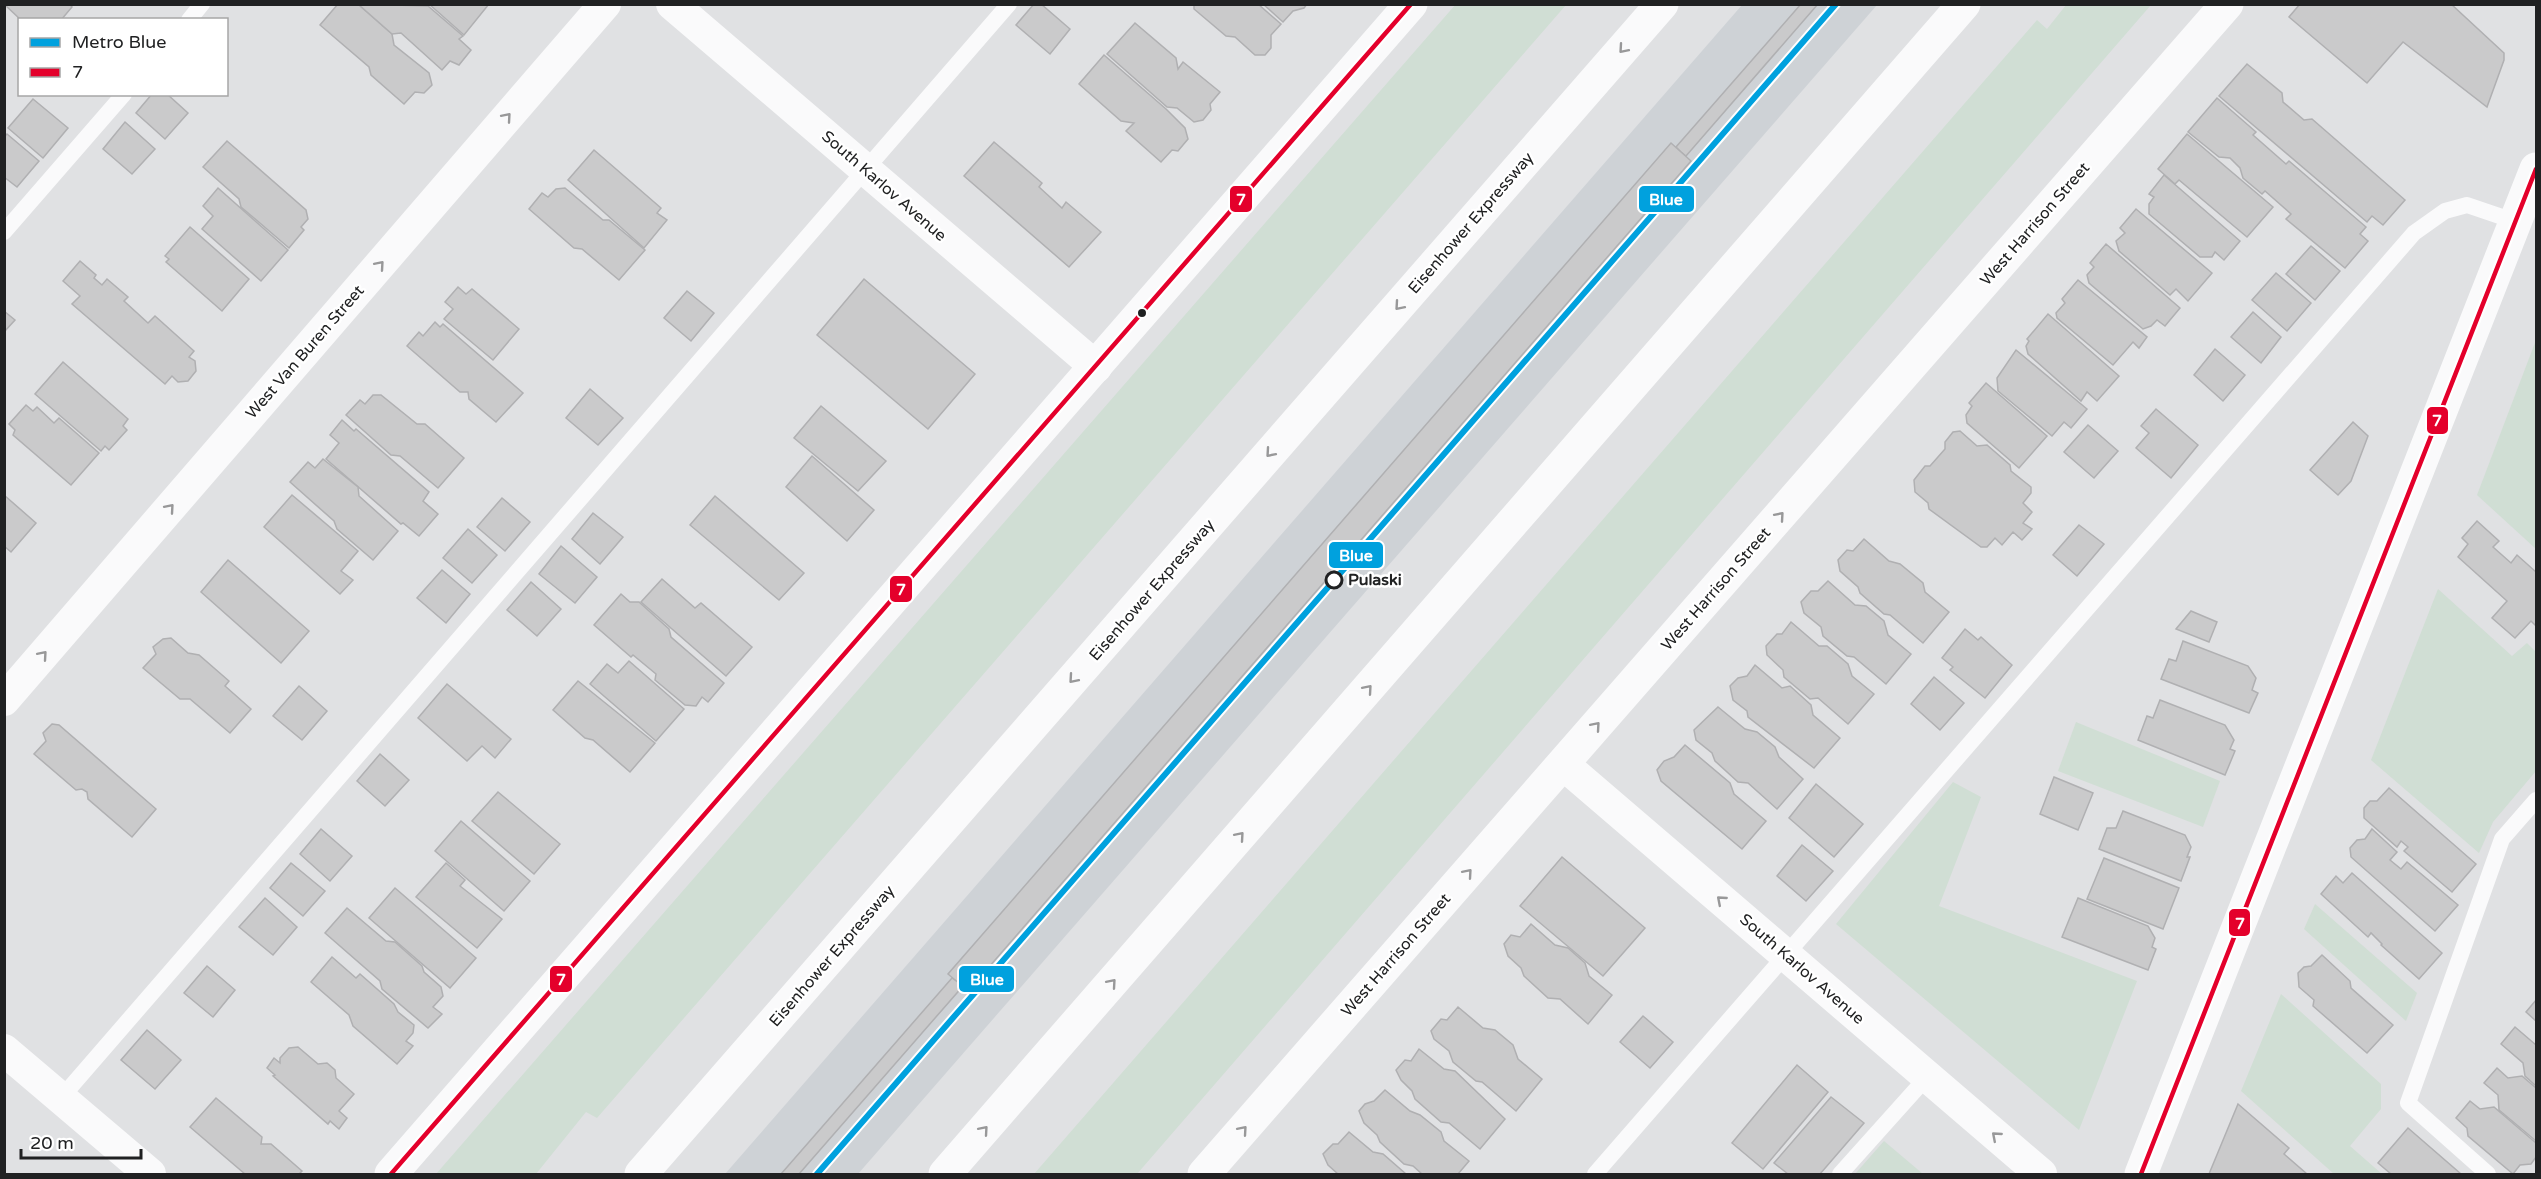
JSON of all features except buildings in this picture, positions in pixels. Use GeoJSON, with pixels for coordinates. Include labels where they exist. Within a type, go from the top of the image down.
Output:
{"type":"FeatureCollection","features":[{"type":"Feature","properties":{"kind":"main road"},"geometry":{"type":"LineString","coordinates":[[391,1174],[1411,4]]}},
{"type":"Feature","properties":{"kind":"main road","name":"Eisenhower Expressway"},"geometry":{"type":"LineString","coordinates":[[641,1174],[1662,4]]}},
{"type":"Feature","properties":{"kind":"main road"},"geometry":{"type":"LineString","coordinates":[[945,1174],[1964,4]]}},
{"type":"Feature","properties":{"kind":"main road","name":"West Harrison Street"},"geometry":{"type":"LineString","coordinates":[[1204,1174],[2227,4]]}},
{"type":"Feature","properties":{"kind":"main road"},"geometry":{"type":"LineString","coordinates":[[2141,1174],[2536,170]]}},
{"type":"Feature","properties":{"kind":"street","name":"West Van Buren Street"},"geometry":{"type":"LineString","coordinates":[[4,700],[604,4]]}},
{"type":"Feature","properties":{"kind":"street","name":"South Karlov Avenue"},"geometry":{"type":"LineString","coordinates":[[672,4],[1096,367]]}},
{"type":"Feature","properties":{"kind":"street","name":"South Karlov Avenue"},"geometry":{"type":"LineString","coordinates":[[1563,764],[2041,1174]]}},
{"type":"Feature","properties":{"kind":"street"},"geometry":{"type":"LineString","coordinates":[[4,1050],[150,1174]]}},
{"type":"Feature","properties":{"kind":"lane"},"geometry":{"type":"LineString","coordinates":[[191,18],[202,4]]}},
{"type":"Feature","properties":{"kind":"lane"},"geometry":{"type":"LineString","coordinates":[[61,1098],[1009,4]]}},
{"type":"Feature","properties":{"kind":"lane"},"geometry":{"type":"LineString","coordinates":[[4,232],[122,96]]}},
{"type":"Feature","properties":{"kind":"lane"},"geometry":{"type":"LineString","coordinates":[[1595,1174],[2414,233],[2445,211],[2467,205],[2517,222]]}},
{"type":"Feature","properties":{"kind":"lane"},"geometry":{"type":"LineString","coordinates":[[2488,1174],[2408,1103],[2502,839],[2536,800]]}},
{"type":"Feature","properties":{"kind":"lane"},"geometry":{"type":"LineString","coordinates":[[1840,1174],[1927,1077]]}},
{"type":"Feature","properties":{"kind":"shaded area"},"geometry":{"type":"Polygon","coordinates":[[[1456,4],[1566,5],[597,1118],[586,1112],[536,1174],[436,1174],[1456,4]]]}},
{"type":"Feature","properties":{"kind":"shaded area"},"geometry":{"type":"Polygon","coordinates":[[[1742,5],[1877,5],[858,1174],[725,1174],[1742,5]]]}},
{"type":"Feature","properties":{"kind":"shaded area"},"geometry":{"type":"Polygon","coordinates":[[[2066,5],[2151,5],[1137,1174],[1034,1174],[2037,20],[2047,29],[2066,5]]]}},
{"type":"Feature","properties":{"kind":"shaded area"},"geometry":{"type":"Polygon","coordinates":[[[2536,340],[2536,549],[2477,495],[2536,340]]]}},
{"type":"Feature","properties":{"kind":"shaded area"},"geometry":{"type":"Polygon","coordinates":[[[2438,589],[2512,656],[2527,643],[2536,652],[2536,771],[2493,822],[2479,853],[2371,760],[2438,589]]]}},
{"type":"Feature","properties":{"kind":"shaded area"},"geometry":{"type":"Polygon","coordinates":[[[2076,722],[2220,781],[2203,827],[2058,771],[2076,722]]]}},
{"type":"Feature","properties":{"kind":"shaded area"},"geometry":{"type":"Polygon","coordinates":[[[1953,782],[1981,797],[1939,906],[2137,981],[2079,1130],[1836,924],[1953,782]]]}},
{"type":"Feature","properties":{"kind":"shaded area"},"geometry":{"type":"Polygon","coordinates":[[[2315,904],[2417,993],[2406,1021],[2304,929],[2315,904]]]}},
{"type":"Feature","properties":{"kind":"shaded area"},"geometry":{"type":"Polygon","coordinates":[[[2281,994],[2381,1084],[2381,1109],[2350,1146],[2382,1174],[2334,1174],[2241,1091],[2281,994]]]}},
{"type":"Feature","properties":{"kind":"shaded area"},"geometry":{"type":"Polygon","coordinates":[[[1884,1141],[1923,1174],[1855,1174],[1884,1141]]]}},
{"type":"Feature","properties":{"kind":"metro line","name":"Blue"},"geometry":{"type":"LineString","coordinates":[[817,1174],[1836,4]]}},
{"type":"Feature","properties":{"kind":"transit line","name":"7"},"geometry":{"type":"LineString","coordinates":[[391,1174],[1411,4]]}},
{"type":"Feature","properties":{"kind":"transit line","name":"7"},"geometry":{"type":"LineString","coordinates":[[2141,1174],[2536,169]]}},
{"type":"Feature","properties":{"kind":"place","name":"Pulaski"},"geometry":{"type":"Point","coordinates":[1334,580]}}]}
